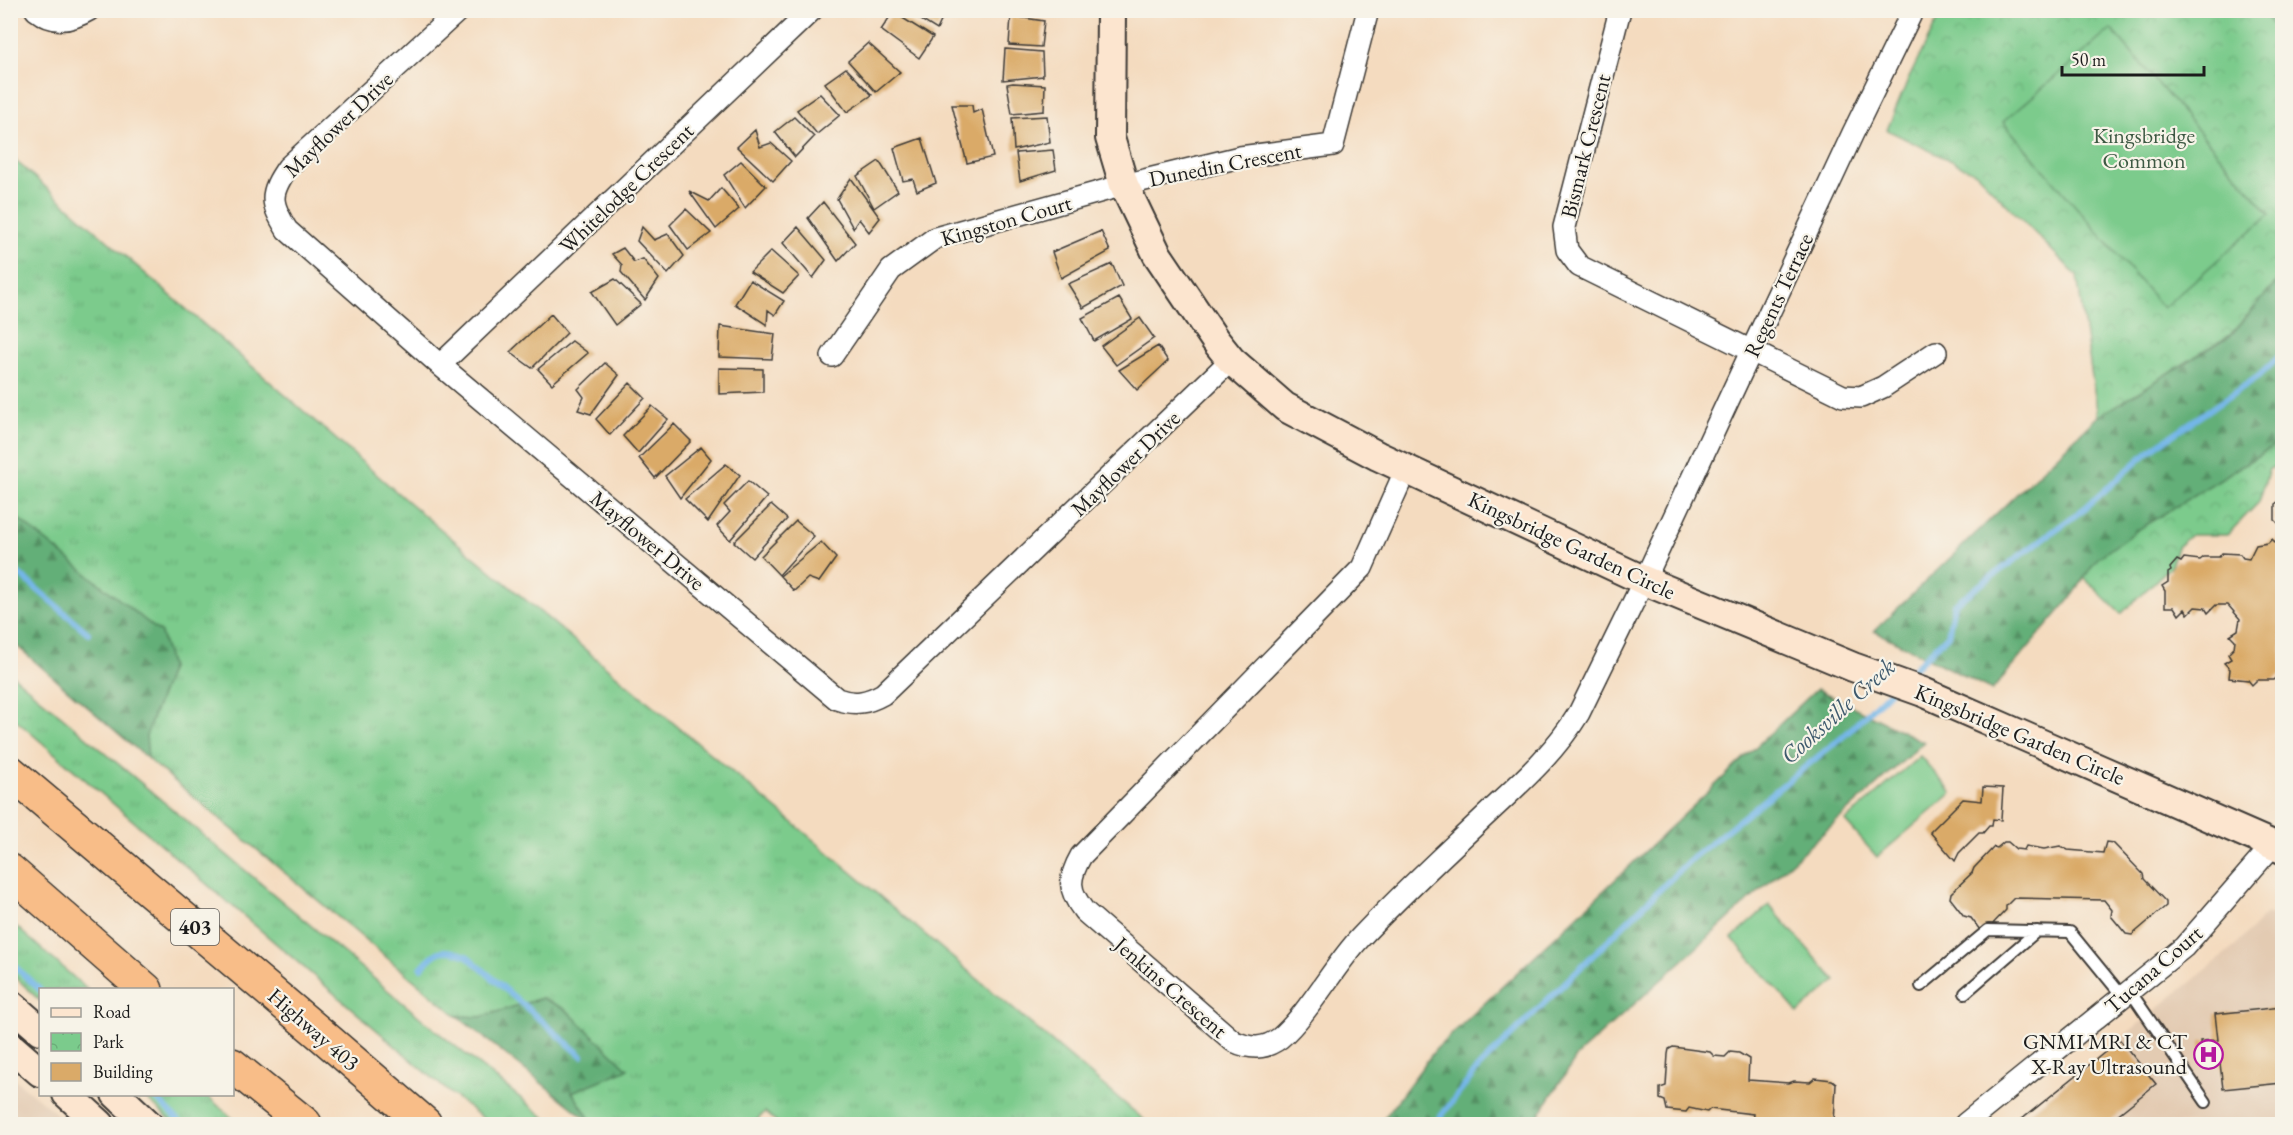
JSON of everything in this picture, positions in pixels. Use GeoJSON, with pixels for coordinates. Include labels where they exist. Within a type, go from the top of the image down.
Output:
{"type":"FeatureCollection","features":[{"type":"Feature","properties":{"kind":"highway","name":"Highway 403"},"geometry":{"type":"LineString","coordinates":[[10,772],[425,1125]]}},
{"type":"Feature","properties":{"kind":"highway"},"geometry":{"type":"LineString","coordinates":[[10,871],[144,988]]}},
{"type":"Feature","properties":{"kind":"highway"},"geometry":{"type":"LineString","coordinates":[[234,1067],[304,1125]]}},
{"type":"Feature","properties":{"kind":"highway"},"geometry":{"type":"LineString","coordinates":[[378,1083],[447,1125]]}},
{"type":"Feature","properties":{"kind":"highway"},"geometry":{"type":"LineString","coordinates":[[267,1095],[289,1125]]}},
{"type":"Feature","properties":{"kind":"street"},"geometry":{"type":"LineString","coordinates":[[36,10],[45,17],[61,21],[77,17],[89,10]]}},
{"type":"Feature","properties":{"kind":"street","name":"Mayflower Drive"},"geometry":{"type":"LineString","coordinates":[[459,10],[288,167],[276,185],[274,199],[278,215],[286,230],[440,365],[837,699],[860,704],[872,701],[883,694],[1232,360]]}},
{"type":"Feature","properties":{"kind":"street","name":"Whitelodge Crescent"},"geometry":{"type":"LineString","coordinates":[[440,365],[812,10]]}},
{"type":"Feature","properties":{"kind":"street","name":"Kingsbridge Garden Circle"},"geometry":{"type":"LineString","coordinates":[[1111,10],[1110,138],[1124,185],[1157,254],[1215,340],[1232,360],[1285,407],[1406,469],[1643,580],[1853,667],[1923,692],[2278,844]]}},
{"type":"Feature","properties":{"kind":"street","name":"Dunedin Crescent"},"geometry":{"type":"LineString","coordinates":[[1124,185],[1240,157],[1333,145],[1368,10]]}},
{"type":"Feature","properties":{"kind":"street","name":"Bismark Crescent"},"geometry":{"type":"LineString","coordinates":[[1620,10],[1564,227],[1567,250],[1579,266],[1843,396],[1862,397],[1883,387],[1936,352]]}},
{"type":"Feature","properties":{"kind":"street","name":"Regents Terrace"},"geometry":{"type":"LineString","coordinates":[[1643,580],[1752,352],[1857,124],[1913,10]]}},
{"type":"Feature","properties":{"kind":"street","name":"Kingston Court"},"geometry":{"type":"LineString","coordinates":[[832,356],[891,270],[935,238],[1124,185]]}},
{"type":"Feature","properties":{"kind":"street","name":"Jenkins Crescent"},"geometry":{"type":"LineString","coordinates":[[1406,469],[1362,568],[1081,856],[1073,870],[1071,883],[1074,898],[1084,911],[1233,1041],[1248,1048],[1265,1047],[1279,1038],[1293,1024],[1358,940],[1409,888],[1545,760],[1579,713],[1643,580]]}},
{"type":"Feature","properties":{"kind":"street","name":"Tucana Court"},"geometry":{"type":"LineString","coordinates":[[1965,1125],[2184,947],[2278,844]]}},
{"type":"Feature","properties":{"kind":"street"},"geometry":{"type":"LineString","coordinates":[[10,1004],[39,1029]]}},
{"type":"Feature","properties":{"kind":"street"},"geometry":{"type":"LineString","coordinates":[[10,1046],[39,1071]]}},
{"type":"Feature","properties":{"kind":"street"},"geometry":{"type":"LineString","coordinates":[[68,1096],[100,1125]]}},
{"type":"Feature","properties":{"kind":"street"},"geometry":{"type":"LineString","coordinates":[[117,1096],[148,1125]]}},
{"type":"Feature","properties":{"kind":"lane"},"geometry":{"type":"LineString","coordinates":[[1921,986],[1988,930],[2070,932],[2126,994],[2206,1102]]}},
{"type":"Feature","properties":{"kind":"lane"},"geometry":{"type":"LineString","coordinates":[[1965,993],[2037,931]]}},
{"type":"Feature","properties":{"kind":"shaded area"},"geometry":{"type":"Polygon","coordinates":[[[2267,913],[2282,921],[2282,1124],[2014,1124],[2232,949],[2267,913]]]}},
{"type":"Feature","properties":{"kind":"shaded area"},"geometry":{"type":"Polygon","coordinates":[[[11,1076],[69,1124],[11,1124],[11,1076]]]}},
{"type":"Feature","properties":{"kind":"green space","name":"Kingsbridge Common"},"geometry":{"type":"Polygon","coordinates":[[[1942,11],[2282,11],[2282,276],[2230,335],[2098,417],[2077,276],[1976,173],[1887,130],[1907,82],[1942,11]]]}},
{"type":"Feature","properties":{"kind":"green space"},"geometry":{"type":"Polygon","coordinates":[[[2262,11],[2282,11],[2282,39],[2262,11]]]}},
{"type":"Feature","properties":{"kind":"green space"},"geometry":{"type":"Polygon","coordinates":[[[2111,29],[2270,214],[2163,308],[2003,122],[2111,29]]]}},
{"type":"Feature","properties":{"kind":"green space"},"geometry":{"type":"Polygon","coordinates":[[[10,156],[407,501],[785,816],[1149,1124],[779,1124],[765,1112],[755,1124],[593,1124],[572,1092],[627,1069],[542,998],[481,1017],[457,1016],[148,759],[145,736],[171,668],[161,634],[11,513],[10,156]]]}},
{"type":"Feature","properties":{"kind":"green space"},"geometry":{"type":"Polygon","coordinates":[[[2282,276],[2282,441],[2136,531],[2097,559],[2074,594],[1992,690],[1874,631],[2097,417],[2230,336],[2282,276]]]}},
{"type":"Feature","properties":{"kind":"green space"},"geometry":{"type":"Polygon","coordinates":[[[2282,441],[2282,464],[2269,469],[2259,502],[2227,535],[2191,535],[2177,547],[2171,566],[2121,614],[2084,578],[2097,559],[2136,531],[2282,441]]]}},
{"type":"Feature","properties":{"kind":"green space"},"geometry":{"type":"Polygon","coordinates":[[[11,513],[161,633],[171,668],[146,736],[148,759],[11,641],[11,513]]]}},
{"type":"Feature","properties":{"kind":"green space"},"geometry":{"type":"Polygon","coordinates":[[[10,673],[434,1029],[553,1124],[491,1124],[450,1093],[11,716],[10,673]]]}},
{"type":"Feature","properties":{"kind":"green space"},"geometry":{"type":"Polygon","coordinates":[[[1817,689],[1924,742],[1577,1056],[1533,1124],[1380,1124],[1435,1050],[1817,689]]]}},
{"type":"Feature","properties":{"kind":"green space"},"geometry":{"type":"Polygon","coordinates":[[[1920,756],[1952,793],[1877,857],[1845,821],[1920,756]]]}},
{"type":"Feature","properties":{"kind":"green space"},"geometry":{"type":"Polygon","coordinates":[[[1769,905],[1836,981],[1798,1013],[1732,938],[1769,905]]]}},
{"type":"Feature","properties":{"kind":"green space"},"geometry":{"type":"Polygon","coordinates":[[[11,922],[86,988],[39,988],[39,1000],[11,973],[11,922]]]}},
{"type":"Feature","properties":{"kind":"green space"},"geometry":{"type":"Polygon","coordinates":[[[542,998],[565,1009],[628,1069],[572,1092],[593,1124],[457,1016],[481,1017],[542,998]]]}},
{"type":"Feature","properties":{"kind":"green space"},"geometry":{"type":"Polygon","coordinates":[[[143,1096],[207,1096],[239,1124],[175,1124],[143,1096]]]}},
{"type":"Feature","properties":{"kind":"building"},"geometry":{"type":"Polygon","coordinates":[[[905,10],[946,10],[937,30],[905,10]]]}},
{"type":"Feature","properties":{"kind":"building"},"geometry":{"type":"Polygon","coordinates":[[[893,12],[933,37],[919,58],[881,30],[893,12]]]}},
{"type":"Feature","properties":{"kind":"building"},"geometry":{"type":"Polygon","coordinates":[[[1011,16],[1044,21],[1041,47],[1009,45],[1011,16]]]}},
{"type":"Feature","properties":{"kind":"building"},"geometry":{"type":"Polygon","coordinates":[[[868,43],[900,72],[876,92],[848,61],[868,43]]]}},
{"type":"Feature","properties":{"kind":"building"},"geometry":{"type":"Polygon","coordinates":[[[1005,49],[1042,52],[1043,76],[1003,80],[1005,49]]]}},
{"type":"Feature","properties":{"kind":"building"},"geometry":{"type":"Polygon","coordinates":[[[846,68],[872,95],[847,112],[825,83],[846,68]]]}},
{"type":"Feature","properties":{"kind":"building"},"geometry":{"type":"Polygon","coordinates":[[[1007,84],[1045,85],[1044,111],[1012,114],[1007,84]]]}},
{"type":"Feature","properties":{"kind":"building"},"geometry":{"type":"Polygon","coordinates":[[[820,94],[840,115],[817,134],[797,110],[820,94]]]}},
{"type":"Feature","properties":{"kind":"building"},"geometry":{"type":"Polygon","coordinates":[[[952,105],[972,105],[973,113],[982,109],[993,157],[967,163],[952,105]]]}},
{"type":"Feature","properties":{"kind":"building"},"geometry":{"type":"Polygon","coordinates":[[[1047,116],[1050,142],[1014,150],[1012,118],[1047,116]]]}},
{"type":"Feature","properties":{"kind":"building"},"geometry":{"type":"Polygon","coordinates":[[[794,117],[814,137],[795,157],[775,132],[794,117]]]}},
{"type":"Feature","properties":{"kind":"building"},"geometry":{"type":"Polygon","coordinates":[[[755,130],[760,147],[771,143],[791,161],[773,181],[737,147],[755,130]]]}},
{"type":"Feature","properties":{"kind":"building"},"geometry":{"type":"Polygon","coordinates":[[[922,138],[936,183],[917,191],[913,179],[903,181],[894,148],[922,138]]]}},
{"type":"Feature","properties":{"kind":"building"},"geometry":{"type":"Polygon","coordinates":[[[1053,150],[1056,170],[1020,181],[1016,153],[1053,150]]]}},
{"type":"Feature","properties":{"kind":"building"},"geometry":{"type":"Polygon","coordinates":[[[741,161],[766,186],[745,208],[724,175],[741,161]]]}},
{"type":"Feature","properties":{"kind":"building"},"geometry":{"type":"Polygon","coordinates":[[[879,161],[898,191],[874,208],[857,176],[879,161]]]}},
{"type":"Feature","properties":{"kind":"building"},"geometry":{"type":"Polygon","coordinates":[[[851,178],[880,218],[869,232],[859,219],[853,228],[837,199],[851,178]]]}},
{"type":"Feature","properties":{"kind":"building"},"geometry":{"type":"Polygon","coordinates":[[[721,188],[739,209],[716,229],[689,191],[709,201],[721,188]]]}},
{"type":"Feature","properties":{"kind":"building"},"geometry":{"type":"Polygon","coordinates":[[[823,202],[855,243],[838,261],[808,218],[823,202]]]}},
{"type":"Feature","properties":{"kind":"building"},"geometry":{"type":"Polygon","coordinates":[[[686,209],[711,233],[688,250],[670,225],[686,209]]]}},
{"type":"Feature","properties":{"kind":"building"},"geometry":{"type":"Polygon","coordinates":[[[642,227],[654,240],[668,234],[684,256],[668,274],[637,241],[642,227]]]}},
{"type":"Feature","properties":{"kind":"building"},"geometry":{"type":"Polygon","coordinates":[[[798,227],[826,260],[813,278],[783,243],[798,227]]]}},
{"type":"Feature","properties":{"kind":"building"},"geometry":{"type":"Polygon","coordinates":[[[1101,231],[1110,251],[1061,278],[1052,252],[1101,231]]]}},
{"type":"Feature","properties":{"kind":"building"},"geometry":{"type":"Polygon","coordinates":[[[623,248],[634,262],[643,259],[659,279],[645,300],[621,272],[622,265],[612,254],[623,248]]]}},
{"type":"Feature","properties":{"kind":"building"},"geometry":{"type":"Polygon","coordinates":[[[771,251],[799,276],[783,293],[750,272],[771,251]]]}},
{"type":"Feature","properties":{"kind":"building"},"geometry":{"type":"Polygon","coordinates":[[[1112,264],[1122,286],[1083,308],[1068,284],[1112,264]]]}},
{"type":"Feature","properties":{"kind":"building"},"geometry":{"type":"Polygon","coordinates":[[[615,279],[641,304],[615,325],[592,292],[615,279]]]}},
{"type":"Feature","properties":{"kind":"building"},"geometry":{"type":"Polygon","coordinates":[[[750,280],[784,301],[775,315],[768,310],[767,325],[735,304],[750,280]]]}},
{"type":"Feature","properties":{"kind":"building"},"geometry":{"type":"Polygon","coordinates":[[[1119,298],[1132,319],[1094,341],[1082,318],[1119,298]]]}},
{"type":"Feature","properties":{"kind":"building"},"geometry":{"type":"Polygon","coordinates":[[[551,314],[567,333],[532,368],[510,352],[551,314]]]}},
{"type":"Feature","properties":{"kind":"building"},"geometry":{"type":"Polygon","coordinates":[[[1140,318],[1154,338],[1116,365],[1101,346],[1140,318]]]}},
{"type":"Feature","properties":{"kind":"building"},"geometry":{"type":"Polygon","coordinates":[[[720,326],[775,334],[772,359],[719,357],[720,326]]]}},
{"type":"Feature","properties":{"kind":"building"},"geometry":{"type":"Polygon","coordinates":[[[572,341],[588,353],[552,384],[538,369],[572,341]]]}},
{"type":"Feature","properties":{"kind":"building"},"geometry":{"type":"Polygon","coordinates":[[[1158,346],[1168,361],[1137,390],[1119,370],[1158,346]]]}},
{"type":"Feature","properties":{"kind":"building"},"geometry":{"type":"Polygon","coordinates":[[[605,363],[619,375],[591,414],[578,410],[584,397],[578,389],[605,363]]]}},
{"type":"Feature","properties":{"kind":"building"},"geometry":{"type":"Polygon","coordinates":[[[719,368],[763,369],[763,392],[719,394],[719,368]]]}},
{"type":"Feature","properties":{"kind":"building"},"geometry":{"type":"Polygon","coordinates":[[[630,383],[645,398],[610,435],[596,419],[630,383]]]}},
{"type":"Feature","properties":{"kind":"building"},"geometry":{"type":"Polygon","coordinates":[[[652,406],[668,419],[638,453],[623,436],[652,406]]]}},
{"type":"Feature","properties":{"kind":"building"},"geometry":{"type":"Polygon","coordinates":[[[674,424],[691,441],[655,478],[639,458],[674,424]]]}},
{"type":"Feature","properties":{"kind":"building"},"geometry":{"type":"Polygon","coordinates":[[[701,447],[711,459],[680,498],[665,476],[701,447]]]}},
{"type":"Feature","properties":{"kind":"building"},"geometry":{"type":"Polygon","coordinates":[[[726,464],[740,475],[708,522],[685,499],[726,464]]]}},
{"type":"Feature","properties":{"kind":"building"},"geometry":{"type":"Polygon","coordinates":[[[748,481],[767,497],[730,540],[717,526],[730,512],[724,505],[748,481]]]}},
{"type":"Feature","properties":{"kind":"building"},"geometry":{"type":"Polygon","coordinates":[[[2282,482],[2282,668],[2281,674],[2274,680],[2257,680],[2252,685],[2248,680],[2229,678],[2230,669],[2224,663],[2231,659],[2228,654],[2234,648],[2235,640],[2230,635],[2238,630],[2240,619],[2228,605],[2216,605],[2208,613],[2205,608],[2195,607],[2188,614],[2185,609],[2179,615],[2174,607],[2165,607],[2165,591],[2162,586],[2168,582],[2170,568],[2177,560],[2181,562],[2184,558],[2200,560],[2204,557],[2219,557],[2222,553],[2240,554],[2243,558],[2249,559],[2256,545],[2268,543],[2272,539],[2275,542],[2278,540],[2279,524],[2275,520],[2275,504],[2279,501],[2279,485],[2282,482]]]}},
{"type":"Feature","properties":{"kind":"building"},"geometry":{"type":"Polygon","coordinates":[[[771,505],[787,519],[752,558],[734,542],[771,505]]]}},
{"type":"Feature","properties":{"kind":"building"},"geometry":{"type":"Polygon","coordinates":[[[796,521],[814,536],[779,575],[761,556],[796,521]]]}},
{"type":"Feature","properties":{"kind":"building"},"geometry":{"type":"Polygon","coordinates":[[[821,542],[836,558],[819,582],[808,578],[794,591],[780,576],[821,542]]]}},
{"type":"Feature","properties":{"kind":"building"},"geometry":{"type":"Polygon","coordinates":[[[1983,787],[2003,788],[2001,820],[1993,819],[1992,826],[1989,826],[1983,833],[1979,833],[1959,853],[1955,861],[1930,832],[1963,799],[1982,801],[1983,787]]]}},
{"type":"Feature","properties":{"kind":"building"},"geometry":{"type":"Polygon","coordinates":[[[2004,842],[2008,842],[2016,849],[2024,850],[2026,846],[2044,849],[2060,846],[2068,850],[2103,853],[2106,842],[2113,843],[2143,874],[2144,879],[2166,902],[2166,906],[2132,935],[2126,934],[2111,916],[2112,910],[2104,900],[2014,898],[1986,931],[1980,930],[1971,918],[1964,916],[1950,898],[1951,893],[1994,847],[1997,848],[2004,842]]]}},
{"type":"Feature","properties":{"kind":"building"},"geometry":{"type":"Polygon","coordinates":[[[2282,1007],[2282,1083],[2223,1089],[2220,1063],[2202,1065],[2200,1041],[2218,1040],[2215,1014],[2282,1007]]]}},
{"type":"Feature","properties":{"kind":"building"},"geometry":{"type":"Polygon","coordinates":[[[2120,1040],[2156,1084],[2106,1124],[2016,1124],[2120,1040]]]}},
{"type":"Feature","properties":{"kind":"building"},"geometry":{"type":"Polygon","coordinates":[[[1673,1047],[1710,1052],[1714,1056],[1725,1057],[1730,1052],[1739,1053],[1749,1059],[1748,1080],[1789,1083],[1810,1082],[1815,1078],[1832,1080],[1836,1083],[1834,1124],[1752,1124],[1753,1114],[1710,1109],[1707,1112],[1689,1108],[1686,1112],[1667,1110],[1665,1101],[1660,1099],[1660,1088],[1666,1086],[1668,1054],[1669,1049],[1673,1047]]]}},
{"type":"Feature","properties":{"kind":"waterway","name":"Cooksville Creek"},"geometry":{"type":"LineString","coordinates":[[1904,678],[1948,635],[1954,604],[2085,508],[2149,451],[2259,376],[2282,354]]}},
{"type":"Feature","properties":{"kind":"waterway"},"geometry":{"type":"LineString","coordinates":[[10,566],[88,633]]}},
{"type":"Feature","properties":{"kind":"waterway","name":"Cooksville Creek"},"geometry":{"type":"LineString","coordinates":[[1435,1124],[1479,1067],[1691,859],[1846,734],[1892,689]]}},
{"type":"Feature","properties":{"kind":"waterway"},"geometry":{"type":"LineString","coordinates":[[421,968],[436,953],[452,951],[467,956],[582,1056]]}},
{"type":"Feature","properties":{"kind":"waterway"},"geometry":{"type":"LineString","coordinates":[[10,962],[39,989]]}},
{"type":"Feature","properties":{"kind":"waterway"},"geometry":{"type":"LineString","coordinates":[[154,1096],[182,1124]]}},
{"type":"Feature","properties":{"kind":"waterway"},"geometry":{"type":"LineString","coordinates":[[655,1121],[659,1124]]}},
{"type":"Feature","properties":{"kind":"place","name":"GNMI MRI & CT X-Ray Ultrasound"},"geometry":{"type":"Point","coordinates":[2208,1054]}}]}
